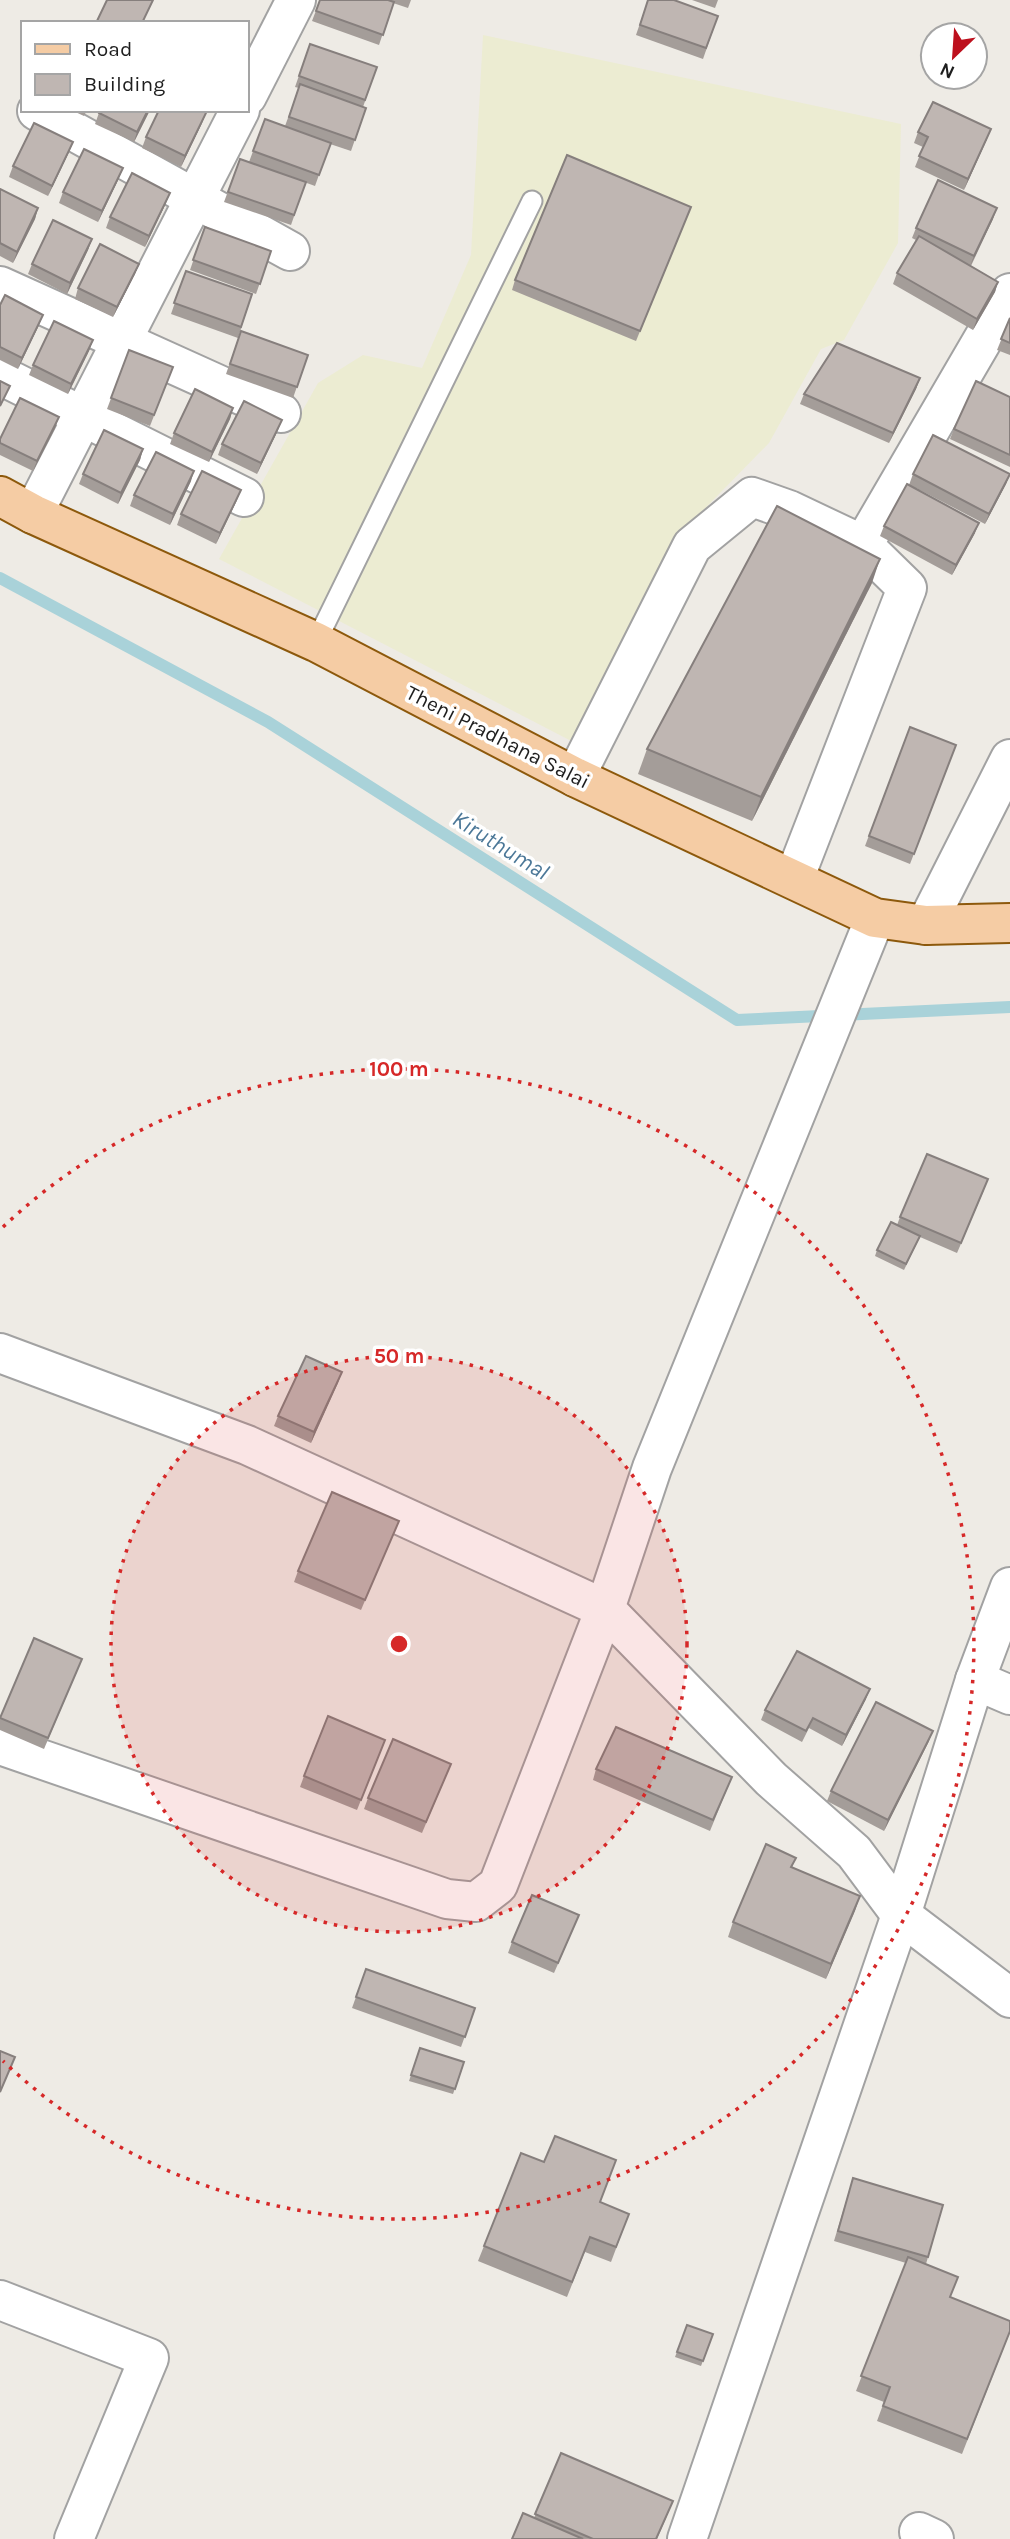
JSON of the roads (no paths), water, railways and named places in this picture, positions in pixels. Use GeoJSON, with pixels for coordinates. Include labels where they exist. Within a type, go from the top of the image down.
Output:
{"type":"FeatureCollection","features":[{"type":"Feature","properties":{"kind":"main road","name":"Theni Pradhana Salai"},"geometry":{"type":"LineString","coordinates":[[0,496],[33,514],[316,642],[575,777],[876,918],[926,925],[1010,923]]}},
{"type":"Feature","properties":{"kind":"street"},"geometry":{"type":"LineString","coordinates":[[248,94],[294,1]]}},
{"type":"Feature","properties":{"kind":"street"},"geometry":{"type":"LineString","coordinates":[[39,112],[290,251]]}},
{"type":"Feature","properties":{"kind":"street"},"geometry":{"type":"LineString","coordinates":[[33,514],[239,112]]}},
{"type":"Feature","properties":{"kind":"street"},"geometry":{"type":"LineString","coordinates":[[0,286],[281,413]]}},
{"type":"Feature","properties":{"kind":"street"},"geometry":{"type":"LineString","coordinates":[[863,545],[1010,293]]}},
{"type":"Feature","properties":{"kind":"street"},"geometry":{"type":"LineString","coordinates":[[0,375],[244,497]]}},
{"type":"Feature","properties":{"kind":"street"},"geometry":{"type":"LineString","coordinates":[[575,777],[692,546],[752,497],[789,510],[863,545],[907,588],[794,879]]}},
{"type":"Feature","properties":{"kind":"street"},"geometry":{"type":"LineString","coordinates":[[926,925],[1010,759]]}},
{"type":"Feature","properties":{"kind":"street"},"geometry":{"type":"LineString","coordinates":[[0,1745],[447,1899],[476,1902],[498,1885],[605,1609],[652,1468],[876,918]]}},
{"type":"Feature","properties":{"kind":"street"},"geometry":{"type":"LineString","coordinates":[[0,1353],[247,1445],[605,1609],[771,1779],[854,1852],[901,1915],[1010,1998]]}},
{"type":"Feature","properties":{"kind":"street"},"geometry":{"type":"LineString","coordinates":[[687,2539],[901,1915],[975,1680],[1010,1587]]}},
{"type":"Feature","properties":{"kind":"street"},"geometry":{"type":"LineString","coordinates":[[975,1680],[1010,1695]]}},
{"type":"Feature","properties":{"kind":"street"},"geometry":{"type":"LineString","coordinates":[[0,2300],[149,2358],[74,2539]]}},
{"type":"Feature","properties":{"kind":"lane"},"geometry":{"type":"LineString","coordinates":[[316,642],[532,201]]}},
{"type":"Feature","properties":{"kind":"waterway","name":"Kiruthumal"},"geometry":{"type":"LineString","coordinates":[[0,578],[268,722],[737,1020],[1010,1007]]}}]}
